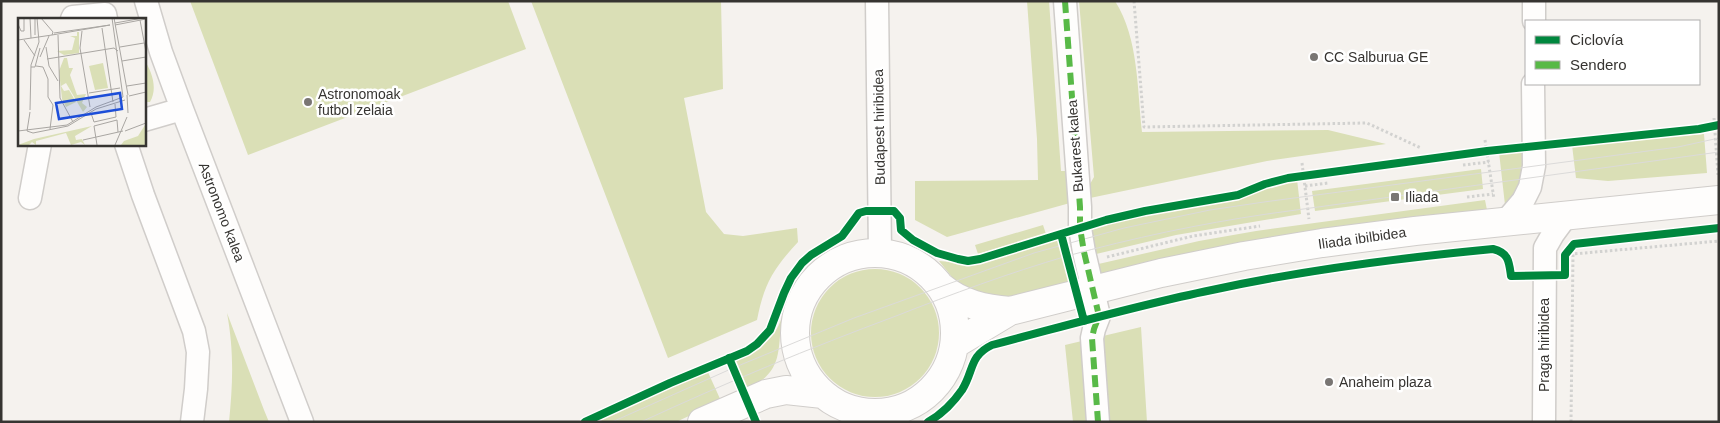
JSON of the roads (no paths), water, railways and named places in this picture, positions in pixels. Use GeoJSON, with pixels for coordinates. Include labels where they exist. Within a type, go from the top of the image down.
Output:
{"type":"FeatureCollection","features":[{"type":"Feature","properties":{"kind":"main road","name":"Iliada ibilbidea"},"geometry":{"type":"LineString","coordinates":[[941,287],[950,295],[976,306],[1010,310],[1170,271],[1322,243],[1415,231],[1719,200]]}},
{"type":"Feature","properties":{"kind":"main road"},"geometry":{"type":"LineString","coordinates":[[766,394],[777,380],[794,350],[795,337],[797,318],[803,300],[813,284],[826,270],[842,261],[861,255],[880,254],[891,255],[913,263],[928,273],[941,287],[947,297],[955,320],[955,344],[951,360],[945,374],[935,387],[923,398],[909,406],[866,417],[841,406],[823,394],[812,382],[798,354],[795,337]]}},
{"type":"Feature","properties":{"kind":"main road","name":"Iliada ibilbidea"},"geometry":{"type":"LineString","coordinates":[[955,344],[1010,310]]}},
{"type":"Feature","properties":{"kind":"main road"},"geometry":{"type":"LineString","coordinates":[[702,422],[766,394],[786,390],[823,394]]}},
{"type":"Feature","properties":{"kind":"street","name":"Astronomo kalea"},"geometry":{"type":"LineString","coordinates":[[146,1],[161,52],[182,109],[302,422]]}},
{"type":"Feature","properties":{"kind":"street","name":"Budapest hiribidea"},"geometry":{"type":"LineString","coordinates":[[877,1],[880,254]]}},
{"type":"Feature","properties":{"kind":"street","name":"Bukarest kalea"},"geometry":{"type":"LineString","coordinates":[[1065,1],[1080,228],[1099,316],[1092,338],[1098,422]]}},
{"type":"Feature","properties":{"kind":"street"},"geometry":{"type":"LineString","coordinates":[[1534,1],[1534,20]]}},
{"type":"Feature","properties":{"kind":"street"},"geometry":{"type":"LineString","coordinates":[[72,18],[105,14],[106,18]]}},
{"type":"Feature","properties":{"kind":"street"},"geometry":{"type":"LineString","coordinates":[[1505,222],[1523,201],[1530,187],[1534,166],[1533,85]]}},
{"type":"Feature","properties":{"kind":"street"},"geometry":{"type":"LineString","coordinates":[[145,120],[182,109]]}},
{"type":"Feature","properties":{"kind":"street"},"geometry":{"type":"LineString","coordinates":[[30,198],[40,145]]}},
{"type":"Feature","properties":{"kind":"street"},"geometry":{"type":"LineString","coordinates":[[126,145],[195,338],[198,352],[192,422]]}},
{"type":"Feature","properties":{"kind":"street","name":"Praga hiribidea"},"geometry":{"type":"LineString","coordinates":[[1544,422],[1545,248],[1567,215]]}},
{"type":"Feature","properties":{"kind":"tram line"},"geometry":{"type":"LineString","coordinates":[[612,422],[733,368],[854,318],[1034,253],[1124,228],[1210,210],[1678,147],[1719,138]]}},
{"type":"Feature","properties":{"kind":"tram line"},"geometry":{"type":"LineString","coordinates":[[641,422],[800,353],[864,328],[1002,277],[1092,249],[1141,237],[1267,214],[1719,152]]}},
{"type":"Feature","properties":{"kind":"place","name":"CC Salburua GE"},"geometry":{"type":"Point","coordinates":[1314,57]}},
{"type":"Feature","properties":{"kind":"place","name":"Astronomoak futbol zelaia"},"geometry":{"type":"Point","coordinates":[308,102]}},
{"type":"Feature","properties":{"kind":"place","name":"Iliada"},"geometry":{"type":"Point","coordinates":[1395,197]}},
{"type":"Feature","properties":{"kind":"place","name":"Anaheim plaza"},"geometry":{"type":"Point","coordinates":[1329,382]}}]}
